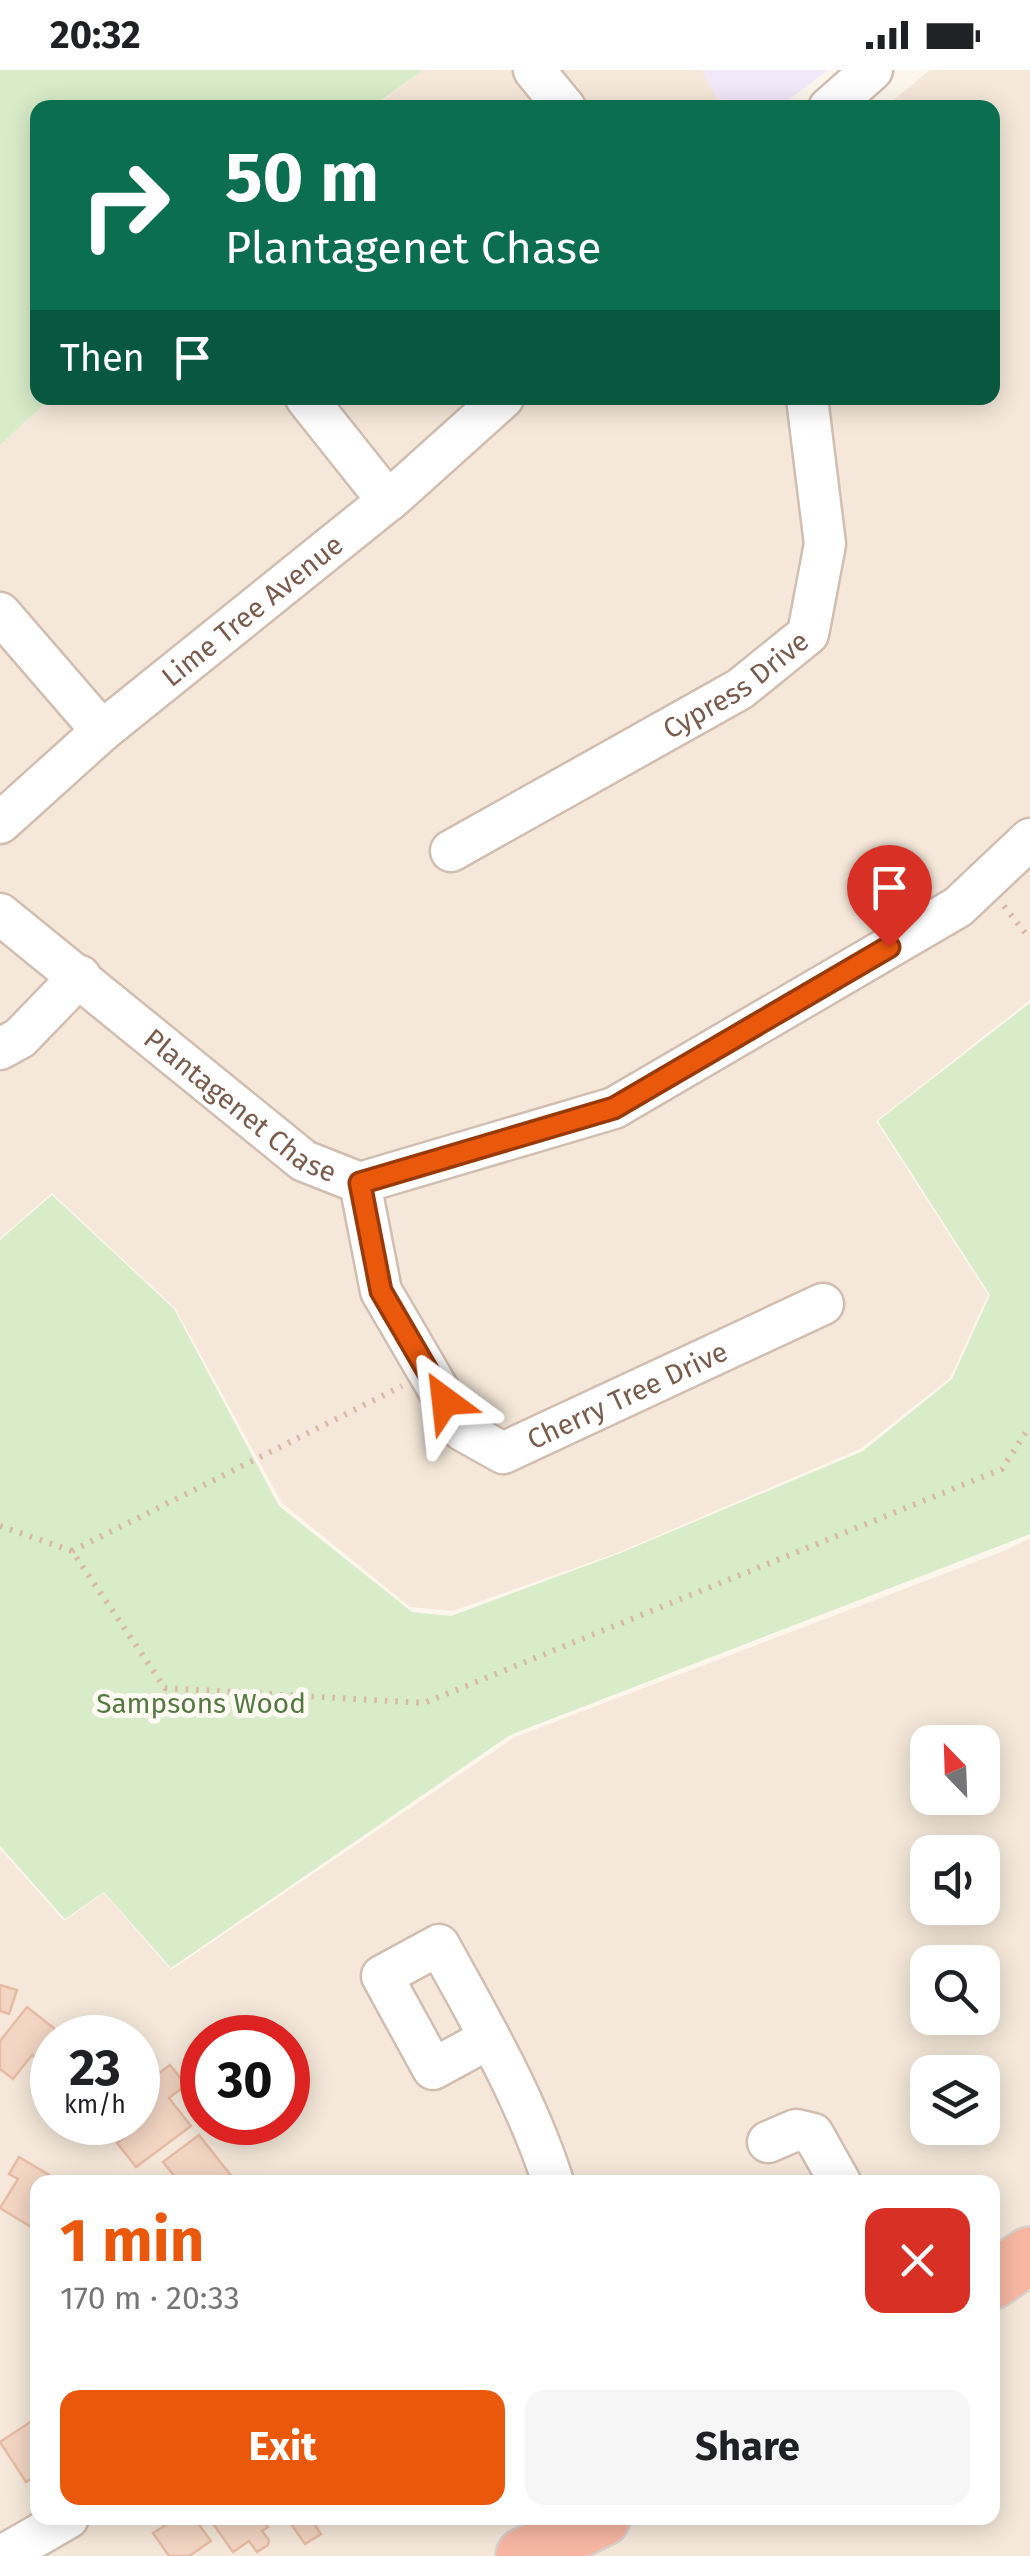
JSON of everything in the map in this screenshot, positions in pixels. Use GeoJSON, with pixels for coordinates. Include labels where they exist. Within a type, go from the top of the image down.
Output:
{"type":"FeatureCollection","features":[{"type":"Feature","properties":{"kind":"highway"},"geometry":{"type":"LineString","coordinates":[[1000,2276],[1030,2255]]}},
{"type":"Feature","properties":{"kind":"highway"},"geometry":{"type":"LineString","coordinates":[[524,2556],[588,2525]]}},
{"type":"Feature","properties":{"kind":"street"},"geometry":{"type":"LineString","coordinates":[[534,70],[558,100]]}},
{"type":"Feature","properties":{"kind":"street"},"geometry":{"type":"LineString","coordinates":[[838,100],[872,70]]}},
{"type":"Feature","properties":{"kind":"street"},"geometry":{"type":"LineString","coordinates":[[312,405],[388,501]]}},
{"type":"Feature","properties":{"kind":"street","name":"Lime Tree Avenue"},"geometry":{"type":"LineString","coordinates":[[0,823],[102,731],[388,501],[495,405]]}},
{"type":"Feature","properties":{"kind":"street","name":"Cypress Drive"},"geometry":{"type":"LineString","coordinates":[[451,851],[740,689],[808,634],[826,544],[808,405]]}},
{"type":"Feature","properties":{"kind":"street"},"geometry":{"type":"LineString","coordinates":[[0,613],[102,731]]}},
{"type":"Feature","properties":{"kind":"street","name":"Plantagenet Chase"},"geometry":{"type":"LineString","coordinates":[[0,914],[304,1161],[360,1183],[614,1108],[958,907],[1030,839]]}},
{"type":"Feature","properties":{"kind":"street"},"geometry":{"type":"LineString","coordinates":[[0,1049],[20,1038],[80,976]]}},
{"type":"Feature","properties":{"kind":"street","name":"Cherry Tree Drive"},"geometry":{"type":"LineString","coordinates":[[360,1183],[381,1291],[462,1430],[503,1454],[822,1304]]}},
{"type":"Feature","properties":{"kind":"street"},"geometry":{"type":"LineString","coordinates":[[490,2038],[518,2089],[551,2175]]}},
{"type":"Feature","properties":{"kind":"street"},"geometry":{"type":"LineString","coordinates":[[768,2142],[796,2130],[812,2134],[836,2175]]}},
{"type":"Feature","properties":{"kind":"street"},"geometry":{"type":"LineString","coordinates":[[2,2556],[56,2525]]}},
{"type":"Feature","properties":{"kind":"path"},"geometry":{"type":"LineString","coordinates":[[72,1551],[429,1373]]}},
{"type":"Feature","properties":{"kind":"path"},"geometry":{"type":"LineString","coordinates":[[0,1526],[72,1551],[165,1688],[424,1703],[1002,1469],[1030,1426]]}},
{"type":"Feature","properties":{"kind":"shaded area"},"geometry":{"type":"Polygon","coordinates":[[[423,70],[702,70],[717,100],[383,100],[423,70]]]}},
{"type":"Feature","properties":{"kind":"shaded area"},"geometry":{"type":"Polygon","coordinates":[[[702,70],[828,70],[789,100],[717,100],[702,70]]]}},
{"type":"Feature","properties":{"kind":"shaded area"},"geometry":{"type":"Polygon","coordinates":[[[930,70],[1030,70],[1030,1000],[876,1121],[988,1295],[950,1378],[860,1449],[617,1553],[453,1611],[410,1607],[282,1503],[175,1308],[52,1193],[0,1238],[0,445],[43,405],[1000,405],[1000,100],[894,100],[930,70]]]}},
{"type":"Feature","properties":{"kind":"shaded area"},"geometry":{"type":"Polygon","coordinates":[[[1030,1538],[1030,2556],[0,2556],[0,1849],[64,1921],[104,1893],[171,1970],[515,1737],[1030,1538]]]}},
{"type":"Feature","properties":{"kind":"green space"},"geometry":{"type":"Polygon","coordinates":[[[0,70],[423,70],[382,100],[30,100],[30,405],[43,405],[0,445],[0,70]]]}},
{"type":"Feature","properties":{"kind":"green space","name":"Sampsons Wood"},"geometry":{"type":"Polygon","coordinates":[[[1030,1003],[1030,1534],[510,1735],[171,1968],[104,1892],[65,1919],[0,1846],[0,1240],[52,1195],[174,1309],[279,1506],[412,1612],[451,1616],[618,1554],[863,1451],[952,1379],[990,1295],[878,1121],[1030,1003]]]}},
{"type":"Feature","properties":{"kind":"building"},"geometry":{"type":"Polygon","coordinates":[[[0,1985],[17,1990],[9,2014],[0,2011],[0,1985]]]}},
{"type":"Feature","properties":{"kind":"building"},"geometry":{"type":"Polygon","coordinates":[[[27,2007],[37,2015],[30,2015],[30,2058],[13,2079],[0,2069],[0,2041],[27,2007]]]}},
{"type":"Feature","properties":{"kind":"building"},"geometry":{"type":"Polygon","coordinates":[[[170,2065],[180,2078],[180,2090],[169,2098],[180,2112],[180,2134],[136,2167],[119,2145],[160,2145],[160,2072],[170,2065]]]}},
{"type":"Feature","properties":{"kind":"building"},"geometry":{"type":"Polygon","coordinates":[[[186,2145],[207,2145],[230,2175],[173,2175],[163,2162],[186,2145]]]}},
{"type":"Feature","properties":{"kind":"building"},"geometry":{"type":"Polygon","coordinates":[[[19,2157],[49,2175],[30,2175],[30,2226],[0,2208],[18,2179],[9,2174],[19,2157]]]}},
{"type":"Feature","properties":{"kind":"building"},"geometry":{"type":"Polygon","coordinates":[[[30,2422],[30,2479],[26,2482],[0,2442],[30,2422]]]}},
{"type":"Feature","properties":{"kind":"building"},"geometry":{"type":"Polygon","coordinates":[[[166,2525],[199,2525],[211,2541],[189,2556],[169,2556],[153,2533],[166,2525]]]}},
{"type":"Feature","properties":{"kind":"building"},"geometry":{"type":"Polygon","coordinates":[[[214,2525],[268,2527],[262,2531],[268,2545],[257,2552],[249,2541],[233,2552],[214,2525]]]}},
{"type":"Feature","properties":{"kind":"building"},"geometry":{"type":"Polygon","coordinates":[[[292,2525],[315,2525],[321,2534],[305,2544],[292,2525]]]}},
{"type":"Feature","properties":{"kind":"route"},"geometry":{"type":"LineString","coordinates":[[445,1401],[381,1291],[360,1183],[614,1108],[889,947]]}}]}
